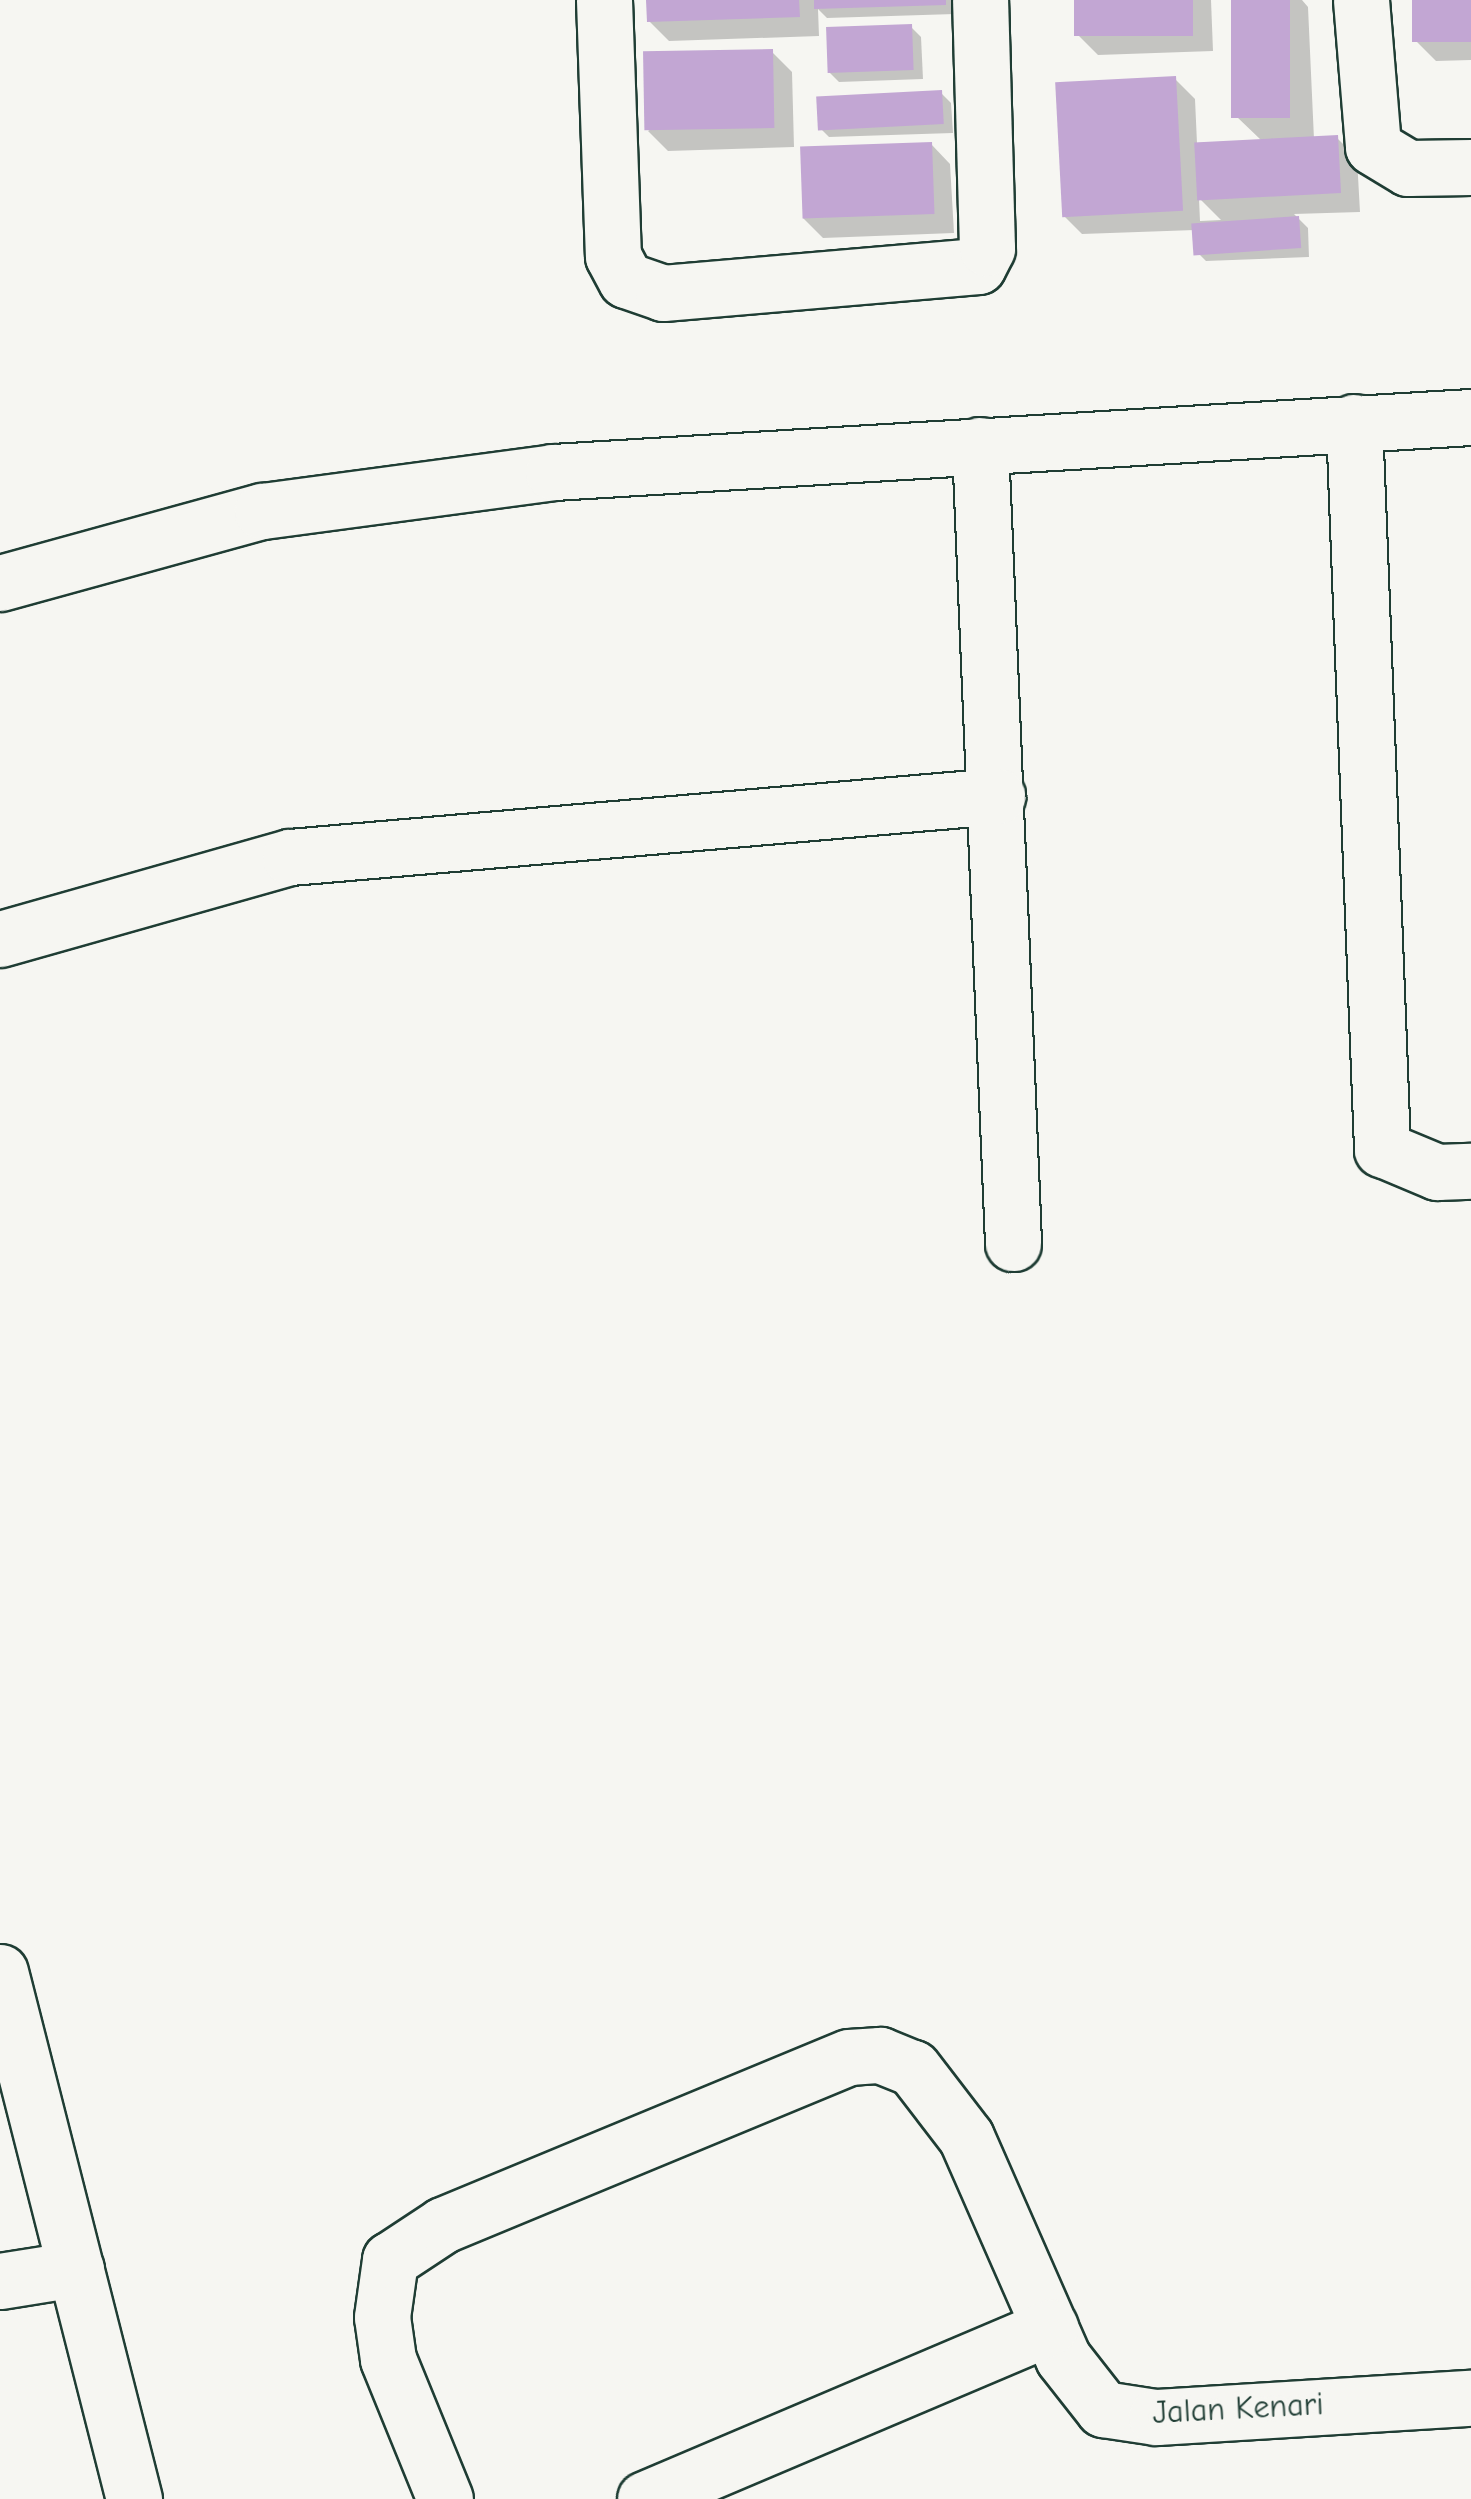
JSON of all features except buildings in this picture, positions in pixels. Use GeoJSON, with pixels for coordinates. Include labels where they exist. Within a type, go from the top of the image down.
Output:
{"type":"FeatureCollection","features":[{"type":"Feature","properties":{"kind":"street"},"geometry":{"type":"LineString","coordinates":[[604,0],[613,256],[626,280],[664,293],[978,266],[987,248],[980,0]]}},
{"type":"Feature","properties":{"kind":"street"},"geometry":{"type":"LineString","coordinates":[[1361,0],[1374,147],[1408,168],[1471,167]]}},
{"type":"Feature","properties":{"kind":"street"},"geometry":{"type":"LineString","coordinates":[[0,582],[262,511],[553,472],[1471,417]]}},
{"type":"Feature","properties":{"kind":"street"},"geometry":{"type":"LineString","coordinates":[[1354,422],[1382,1149],[1436,1172],[1471,1170]]}},
{"type":"Feature","properties":{"kind":"street"},"geometry":{"type":"LineString","coordinates":[[980,445],[1014,1242]]}},
{"type":"Feature","properties":{"kind":"street"},"geometry":{"type":"LineString","coordinates":[[0,939],[290,857],[997,796]]}},
{"type":"Feature","properties":{"kind":"street"},"geometry":{"type":"LineString","coordinates":[[0,1972],[134,2499]]}},
{"type":"Feature","properties":{"kind":"street","name":"Jalan Kenari"},"geometry":{"type":"LineString","coordinates":[[445,2499],[388,2359],[382,2317],[390,2260],[443,2225],[849,2057],[880,2055],[913,2068],[966,2137],[1062,2358],[1103,2409],[1156,2417],[1471,2398]]}},
{"type":"Feature","properties":{"kind":"street"},"geometry":{"type":"LineString","coordinates":[[0,2281],[76,2268]]}},
{"type":"Feature","properties":{"kind":"street"},"geometry":{"type":"LineString","coordinates":[[645,2499],[1050,2327]]}}]}
